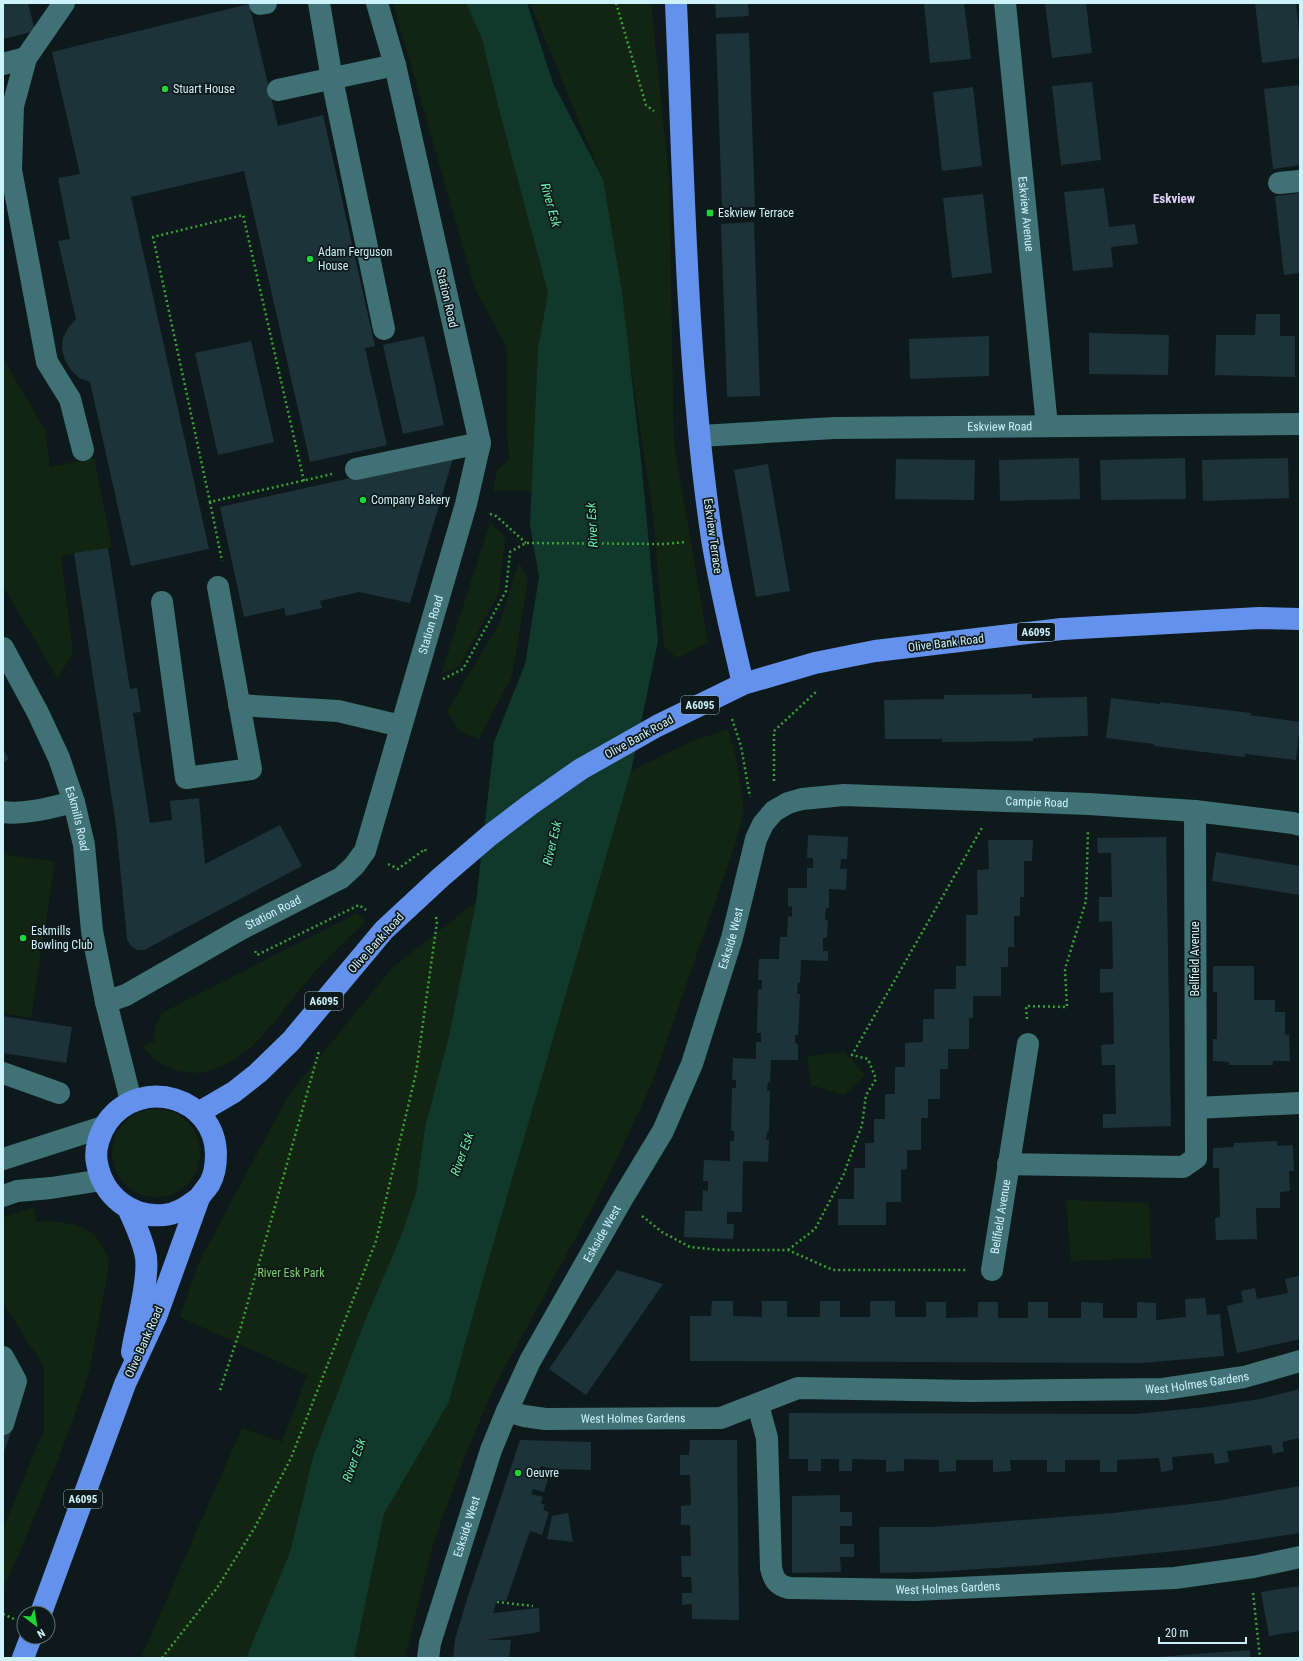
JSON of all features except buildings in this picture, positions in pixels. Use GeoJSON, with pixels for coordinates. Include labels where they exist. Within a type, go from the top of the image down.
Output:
{"type":"FeatureCollection","features":[{"type":"Feature","properties":{"kind":"main road","name":"Eskview Terrace"},"geometry":{"type":"LineString","coordinates":[[676,3],[691,344],[700,436],[712,540],[743,684]]}},
{"type":"Feature","properties":{"kind":"main road","name":"Olive Bank Road"},"geometry":{"type":"LineString","coordinates":[[198,1113],[234,1092],[258,1073],[291,1041],[384,930],[440,878],[489,836],[581,769],[656,726],[743,684],[815,663],[874,651],[1062,629],[1259,618],[1300,619]]}},
{"type":"Feature","properties":{"kind":"main road","name":"Olive Bank Road"},"geometry":{"type":"LineString","coordinates":[[125,1384],[156,1317],[199,1198],[210,1182],[216,1164],[216,1145],[209,1127],[198,1113],[184,1102],[168,1097],[150,1096],[131,1101],[115,1112],[104,1127],[97,1145],[97,1162],[102,1180],[112,1197],[128,1208],[146,1215],[165,1215],[184,1209],[199,1198]]}},
{"type":"Feature","properties":{"kind":"main road","name":"Olive Bank Road"},"geometry":{"type":"LineString","coordinates":[[125,1384],[145,1280],[146,1258],[140,1236],[128,1208]]}},
{"type":"Feature","properties":{"kind":"main road","name":"A6095"},"geometry":{"type":"LineString","coordinates":[[43,1605],[125,1384]]}},
{"type":"Feature","properties":{"kind":"main road"},"geometry":{"type":"LineString","coordinates":[[23,1658],[29,1645]]}},
{"type":"Feature","properties":{"kind":"street"},"geometry":{"type":"LineString","coordinates":[[64,3],[26,58],[13,106],[11,170],[47,362],[70,399],[83,450]]}},
{"type":"Feature","properties":{"kind":"street"},"geometry":{"type":"LineString","coordinates":[[318,3],[332,79],[384,329]]}},
{"type":"Feature","properties":{"kind":"street","name":"Station Road"},"geometry":{"type":"LineString","coordinates":[[106,1002],[126,995],[242,929],[341,878],[354,866],[365,851],[466,504],[480,443],[395,65],[377,3]]}},
{"type":"Feature","properties":{"kind":"street","name":"Eskview Avenue"},"geometry":{"type":"LineString","coordinates":[[1005,3],[1047,426]]}},
{"type":"Feature","properties":{"kind":"street"},"geometry":{"type":"LineString","coordinates":[[3,64],[26,58]]}},
{"type":"Feature","properties":{"kind":"street"},"geometry":{"type":"LineString","coordinates":[[278,90],[395,65]]}},
{"type":"Feature","properties":{"kind":"street","name":"Eskview Road"},"geometry":{"type":"LineString","coordinates":[[700,436],[834,428],[1300,424]]}},
{"type":"Feature","properties":{"kind":"street"},"geometry":{"type":"LineString","coordinates":[[356,469],[480,443]]}},
{"type":"Feature","properties":{"kind":"street"},"geometry":{"type":"LineString","coordinates":[[162,602],[186,778],[251,769],[218,587]]}},
{"type":"Feature","properties":{"kind":"street","name":"Eskmills Road"},"geometry":{"type":"LineString","coordinates":[[3,648],[38,712],[59,758],[74,802],[84,844],[92,931],[106,1002]]}},
{"type":"Feature","properties":{"kind":"street"},"geometry":{"type":"LineString","coordinates":[[239,705],[338,711],[401,726]]}},
{"type":"Feature","properties":{"kind":"street","name":"Campie Road"},"geometry":{"type":"LineString","coordinates":[[774,811],[788,803],[802,799],[844,795],[1089,804],[1195,811],[1293,822],[1300,825]]}},
{"type":"Feature","properties":{"kind":"street"},"geometry":{"type":"LineString","coordinates":[[3,812],[18,812],[74,802]]}},
{"type":"Feature","properties":{"kind":"street","name":"Eskside West"},"geometry":{"type":"LineString","coordinates":[[428,1658],[430,1643],[465,1527],[491,1450],[530,1361],[622,1199],[663,1131],[692,1064],[732,938],[756,839],[763,824],[774,811]]}},
{"type":"Feature","properties":{"kind":"street","name":"Bellfield Avenue"},"geometry":{"type":"LineString","coordinates":[[1008,1164],[1183,1167],[1196,1158],[1195,811]]}},
{"type":"Feature","properties":{"kind":"street"},"geometry":{"type":"LineString","coordinates":[[106,1002],[131,1101]]}},
{"type":"Feature","properties":{"kind":"street","name":"Bellfield Avenue"},"geometry":{"type":"LineString","coordinates":[[992,1270],[1028,1044]]}},
{"type":"Feature","properties":{"kind":"street"},"geometry":{"type":"LineString","coordinates":[[3,1072],[59,1093]]}},
{"type":"Feature","properties":{"kind":"street"},"geometry":{"type":"LineString","coordinates":[[1196,1108],[1300,1103]]}},
{"type":"Feature","properties":{"kind":"street"},"geometry":{"type":"LineString","coordinates":[[3,1159],[104,1127]]}},
{"type":"Feature","properties":{"kind":"street"},"geometry":{"type":"LineString","coordinates":[[3,1196],[17,1191],[51,1188],[102,1180]]}},
{"type":"Feature","properties":{"kind":"street"},"geometry":{"type":"LineString","coordinates":[[3,1357],[16,1380],[3,1424]]}},
{"type":"Feature","properties":{"kind":"street","name":"West Holmes Gardens"},"geometry":{"type":"LineString","coordinates":[[507,1411],[524,1416],[545,1419],[721,1418],[758,1405],[798,1388],[971,1391],[1163,1388],[1244,1377],[1300,1361]]}},
{"type":"Feature","properties":{"kind":"street","name":"West Holmes Gardens"},"geometry":{"type":"LineString","coordinates":[[758,1405],[767,1438],[771,1568],[773,1578],[779,1585],[799,1589],[915,1590],[1175,1578],[1254,1567],[1300,1557]]}},
{"type":"Feature","properties":{"kind":"path"},"geometry":{"type":"LineString","coordinates":[[616,3],[646,105],[682,134]]}},
{"type":"Feature","properties":{"kind":"path"},"geometry":{"type":"LineString","coordinates":[[218,587],[222,562],[153,238],[243,215],[304,481]]}},
{"type":"Feature","properties":{"kind":"path"},"geometry":{"type":"LineString","coordinates":[[210,502],[356,469]]}},
{"type":"Feature","properties":{"kind":"path"},"geometry":{"type":"LineString","coordinates":[[466,504],[496,516],[526,544]]}},
{"type":"Feature","properties":{"kind":"path"},"geometry":{"type":"LineString","coordinates":[[410,694],[463,669],[506,592],[510,552],[526,544],[664,544]]}},
{"type":"Feature","properties":{"kind":"path"},"geometry":{"type":"LineString","coordinates":[[774,811],[774,731],[821,688],[815,663]]}},
{"type":"Feature","properties":{"kind":"path"},"geometry":{"type":"LineString","coordinates":[[725,720],[732,718],[741,746],[750,797],[774,811]]}},
{"type":"Feature","properties":{"kind":"path"},"geometry":{"type":"LineString","coordinates":[[788,1250],[815,1229],[843,1176],[862,1125],[866,1095],[876,1079],[868,1059],[852,1055],[999,800]]}},
{"type":"Feature","properties":{"kind":"path"},"geometry":{"type":"LineString","coordinates":[[1028,1044],[1026,1006],[1067,1007],[1065,969],[1086,901],[1089,804]]}},
{"type":"Feature","properties":{"kind":"path"},"geometry":{"type":"LineString","coordinates":[[162,1658],[217,1588],[255,1527],[291,1458],[376,1241],[416,1073],[437,922],[434,910],[440,878]]}},
{"type":"Feature","properties":{"kind":"path"},"geometry":{"type":"LineString","coordinates":[[242,929],[257,955],[359,905],[367,911],[384,930]]}},
{"type":"Feature","properties":{"kind":"path"},"geometry":{"type":"LineString","coordinates":[[220,1390],[242,1322],[321,1044]]}},
{"type":"Feature","properties":{"kind":"path"},"geometry":{"type":"LineString","coordinates":[[622,1199],[662,1232],[690,1247],[718,1250],[788,1250],[833,1270],[992,1270]]}},
{"type":"Feature","properties":{"kind":"path"},"geometry":{"type":"LineString","coordinates":[[1254,1567],[1253,1595],[1260,1658]]}},
{"type":"Feature","properties":{"kind":"path"},"geometry":{"type":"LineString","coordinates":[[497,1602],[534,1606]]}},
{"type":"Feature","properties":{"kind":"green space"},"geometry":{"type":"Polygon","coordinates":[[[393,3],[466,3],[482,39],[498,106],[548,293],[538,348],[532,491],[493,491],[497,471],[509,460],[507,433],[507,347],[475,289],[393,3]]]}},
{"type":"Feature","properties":{"kind":"green space"},"geometry":{"type":"Polygon","coordinates":[[[530,3],[651,3],[669,177],[674,444],[708,642],[677,658],[664,646],[653,514],[602,177],[530,3]]]}},
{"type":"Feature","properties":{"kind":"green space"},"geometry":{"type":"Polygon","coordinates":[[[3,358],[45,430],[50,467],[94,458],[112,547],[61,556],[73,654],[57,678],[3,585],[3,358]]]}},
{"type":"Feature","properties":{"kind":"green space"},"geometry":{"type":"Polygon","coordinates":[[[490,523],[505,537],[499,592],[460,666],[441,674],[490,523]]]}},
{"type":"Feature","properties":{"kind":"green space"},"geometry":{"type":"Polygon","coordinates":[[[519,562],[528,579],[512,676],[479,739],[460,732],[447,712],[500,622],[519,562]]]}},
{"type":"Feature","properties":{"kind":"green space"},"geometry":{"type":"Polygon","coordinates":[[[728,729],[737,761],[744,813],[731,856],[652,1083],[605,1184],[492,1391],[463,1462],[434,1541],[405,1658],[354,1658],[384,1514],[449,1402],[486,1269],[631,771],[692,741],[728,729]]]}},
{"type":"Feature","properties":{"kind":"green space","name":"Eskmills Bowling Club"},"geometry":{"type":"Polygon","coordinates":[[[3,854],[55,862],[31,1018],[3,1013],[3,854]]]}},
{"type":"Feature","properties":{"kind":"green space","name":"River Esk Park"},"geometry":{"type":"Polygon","coordinates":[[[476,902],[449,1036],[425,1127],[416,1192],[402,1233],[364,1323],[313,1457],[290,1552],[246,1658],[141,1658],[242,1428],[282,1442],[307,1375],[180,1317],[198,1264],[288,1096],[392,968],[476,902]]]}},
{"type":"Feature","properties":{"kind":"green space"},"geometry":{"type":"Polygon","coordinates":[[[357,913],[366,922],[318,968],[255,1043],[227,1064],[213,1070],[198,1073],[183,1072],[169,1068],[155,1059],[142,1046],[154,1042],[155,1028],[162,1013],[357,913]]]}},
{"type":"Feature","properties":{"kind":"green space"},"geometry":{"type":"Polygon","coordinates":[[[845,1052],[865,1075],[844,1095],[811,1085],[807,1056],[845,1052]]]}},
{"type":"Feature","properties":{"kind":"green space"},"geometry":{"type":"Polygon","coordinates":[[[156,1109],[173,1112],[187,1122],[197,1136],[200,1153],[197,1170],[187,1184],[173,1194],[156,1197],[139,1194],[125,1184],[115,1170],[112,1153],[115,1136],[125,1122],[139,1112],[156,1109]]]}},
{"type":"Feature","properties":{"kind":"green space"},"geometry":{"type":"Polygon","coordinates":[[[1066,1200],[1149,1203],[1151,1258],[1071,1261],[1066,1200]]]}},
{"type":"Feature","properties":{"kind":"green space"},"geometry":{"type":"Polygon","coordinates":[[[34,1207],[36,1222],[49,1221],[73,1224],[93,1234],[100,1242],[106,1253],[109,1266],[89,1372],[80,1400],[56,1465],[3,1591],[3,1529],[44,1430],[44,1367],[3,1303],[3,1217],[34,1207]]]}},
{"type":"Feature","properties":{"kind":"water","name":"River Esk"},"geometry":{"type":"Polygon","coordinates":[[[466,3],[527,3],[553,83],[603,179],[622,292],[642,469],[658,641],[631,771],[486,1269],[449,1402],[384,1514],[354,1658],[246,1658],[290,1552],[313,1457],[364,1323],[402,1233],[416,1192],[425,1127],[449,1036],[476,902],[494,742],[525,664],[539,577],[530,525],[538,348],[548,293],[498,106],[482,39],[466,3]]]}},
{"type":"Feature","properties":{"kind":"place","name":"Stuart House"},"geometry":{"type":"Point","coordinates":[165,89]}},
{"type":"Feature","properties":{"kind":"place","name":"Eskview Terrace"},"geometry":{"type":"Point","coordinates":[710,213]}},
{"type":"Feature","properties":{"kind":"place","name":"Adam Ferguson House"},"geometry":{"type":"Point","coordinates":[310,259]}},
{"type":"Feature","properties":{"kind":"place","name":"Company Bakery"},"geometry":{"type":"Point","coordinates":[363,500]}},
{"type":"Feature","properties":{"kind":"place","name":"Eskmills Bowling Club"},"geometry":{"type":"Point","coordinates":[23,938]}},
{"type":"Feature","properties":{"kind":"place","name":"Oeuvre"},"geometry":{"type":"Point","coordinates":[518,1473]}},
{"type":"Feature","properties":{"kind":"district","name":"Eskview"},"geometry":{"type":"Point","coordinates":[1174,198]}}]}
